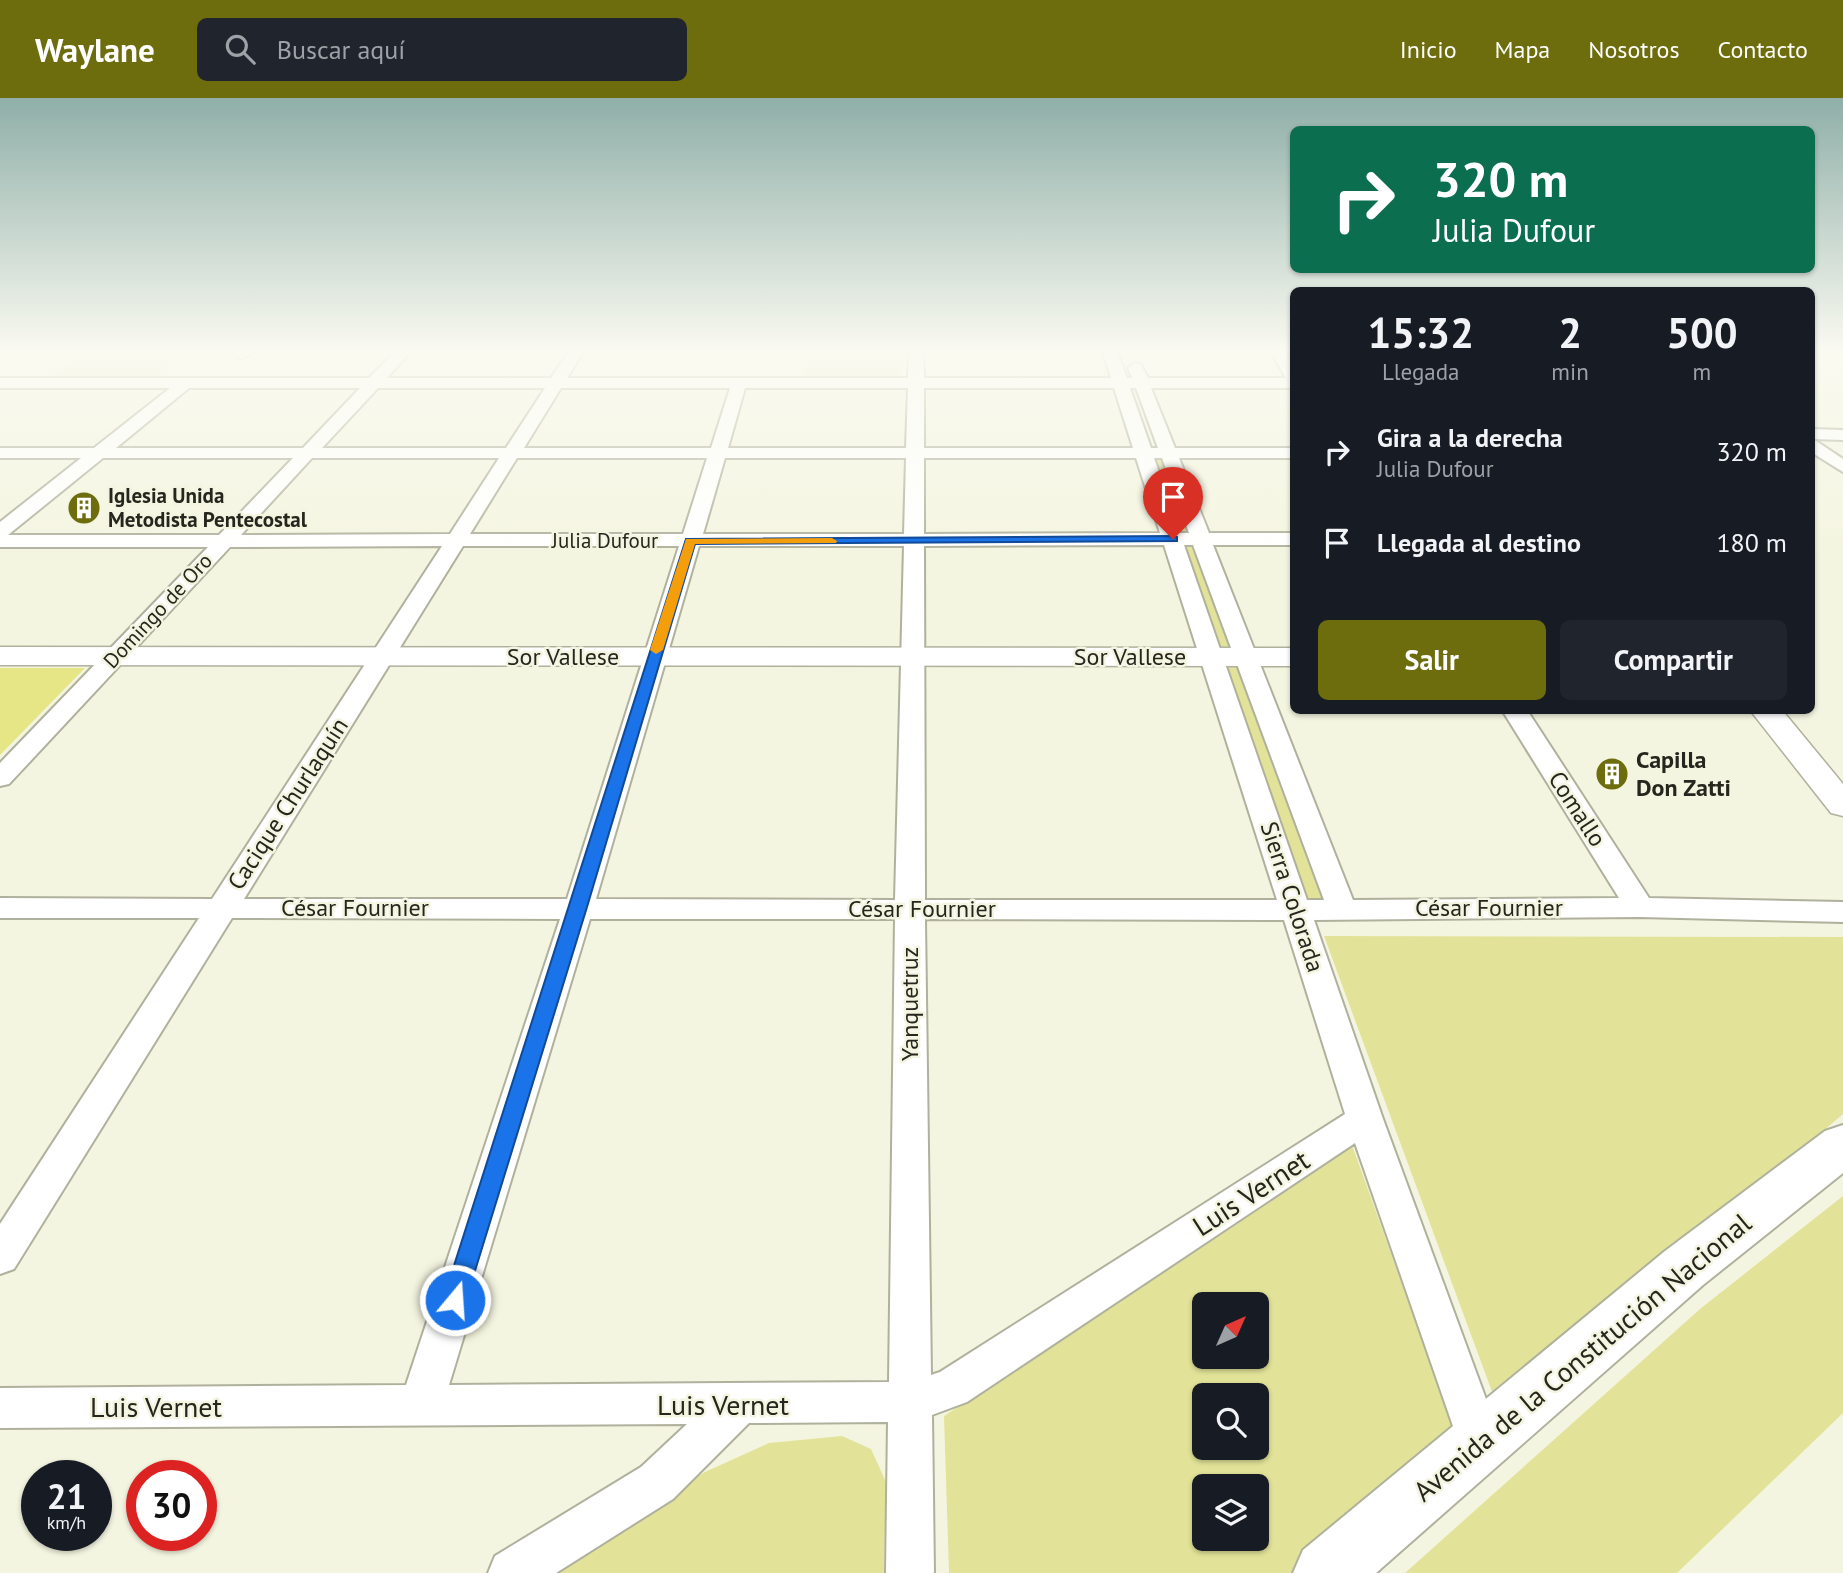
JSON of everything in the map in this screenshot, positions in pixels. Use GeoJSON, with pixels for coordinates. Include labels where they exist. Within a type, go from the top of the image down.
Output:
{"type":"FeatureCollection","features":[{"type":"Feature","properties":{"kind":"main road","name":"Avenida de la Constitución Nacional"},"geometry":{"type":"LineString","coordinates":[[1326,1573],[1684,1268],[1843,1145]]}},
{"type":"Feature","properties":{"kind":"street"},"geometry":{"type":"LineString","coordinates":[[0,532],[138,421]]}},
{"type":"Feature","properties":{"kind":"street","name":"Domingo de Oro"},"geometry":{"type":"LineString","coordinates":[[0,778],[337,421]]}},
{"type":"Feature","properties":{"kind":"street","name":"Cacique Churlaquín"},"geometry":{"type":"LineString","coordinates":[[0,1257],[533,421]]}},
{"type":"Feature","properties":{"kind":"street"},"geometry":{"type":"LineString","coordinates":[[422,1405],[579,907],[727,421]]}},
{"type":"Feature","properties":{"kind":"street","name":"Yanquetruz"},"geometry":{"type":"LineString","coordinates":[[910,1573],[910,910],[914,421]]}},
{"type":"Feature","properties":{"kind":"street","name":"Sierra Colorada"},"geometry":{"type":"LineString","coordinates":[[1138,421],[1144,453],[1364,1119],[1479,1440]]}},
{"type":"Feature","properties":{"kind":"street","name":"Sierra Colorada"},"geometry":{"type":"LineString","coordinates":[[1151,421],[1168,453],[1342,909]]}},
{"type":"Feature","properties":{"kind":"street"},"geometry":{"type":"LineString","coordinates":[[1815,434],[1843,435]]}},
{"type":"Feature","properties":{"kind":"street"},"geometry":{"type":"LineString","coordinates":[[1815,447],[1843,467]]}},
{"type":"Feature","properties":{"kind":"street"},"geometry":{"type":"LineString","coordinates":[[0,453],[1290,453]]}},
{"type":"Feature","properties":{"kind":"street","name":"Julia Dufour"},"geometry":{"type":"LineString","coordinates":[[0,541],[1290,539]]}},
{"type":"Feature","properties":{"kind":"street","name":"Sor Vallese"},"geometry":{"type":"LineString","coordinates":[[0,656],[1290,657]]}},
{"type":"Feature","properties":{"kind":"street","name":"Comallo"},"geometry":{"type":"LineString","coordinates":[[1517,714],[1640,907]]}},
{"type":"Feature","properties":{"kind":"street"},"geometry":{"type":"LineString","coordinates":[[1769,714],[1837,791]]}},
{"type":"Feature","properties":{"kind":"street","name":"César Fournier"},"geometry":{"type":"LineString","coordinates":[[0,908],[1297,910],[1640,907],[1843,912]]}},
{"type":"Feature","properties":{"kind":"street","name":"Luis Vernet"},"geometry":{"type":"LineString","coordinates":[[0,1408],[910,1402],[952,1388],[1364,1119]]}},
{"type":"Feature","properties":{"kind":"street"},"geometry":{"type":"LineString","coordinates":[[512,1573],[657,1483],[738,1405]]}},
{"type":"Feature","properties":{"kind":"green space"},"geometry":{"type":"Polygon","coordinates":[[[1155,459],[1163,459],[1190,536],[1181,536],[1155,459]]]}},
{"type":"Feature","properties":{"kind":"green space"},"geometry":{"type":"Polygon","coordinates":[[[1186,547],[1195,547],[1232,649],[1222,649],[1186,547]]]}},
{"type":"Feature","properties":{"kind":"green space"},"geometry":{"type":"Polygon","coordinates":[[[1226,666],[1238,666],[1325,903],[1309,903],[1226,666]]]}},
{"type":"Feature","properties":{"kind":"green space"},"geometry":{"type":"Polygon","coordinates":[[[1324,936],[1843,937],[1843,1114],[1498,1408],[1324,936]]]}},
{"type":"Feature","properties":{"kind":"green space"},"geometry":{"type":"Polygon","coordinates":[[[1352,1145],[1458,1440],[1302,1573],[949,1573],[944,1416],[1352,1145]]]}},
{"type":"Feature","properties":{"kind":"green space"},"geometry":{"type":"Polygon","coordinates":[[[1843,1196],[1843,1413],[1677,1573],[1405,1573],[1700,1309],[1843,1196]]]}},
{"type":"Feature","properties":{"kind":"green space"},"geometry":{"type":"Polygon","coordinates":[[[842,1436],[871,1449],[886,1482],[884,1573],[547,1573],[705,1472],[769,1443],[842,1436]]]}},
{"type":"Feature","properties":{"kind":"building"},"geometry":{"type":"Polygon","coordinates":[[[0,668],[85,668],[0,755],[0,668]]]}},
{"type":"Feature","properties":{"kind":"slow traffic"},"geometry":{"type":"LineString","coordinates":[[656,650],[690,541],[832,541]]}},
{"type":"Feature","properties":{"kind":"place","name":"Iglesia Unida Metodista Pentecostal"},"geometry":{"type":"Point","coordinates":[84,508]}},
{"type":"Feature","properties":{"kind":"place","name":"Capilla Don Zatti"},"geometry":{"type":"Point","coordinates":[1612,774]}},
{"type":"Feature","properties":{"kind":"route"},"geometry":{"type":"LineString","coordinates":[[455,1300],[579,907],[690,541],[1173,539]]}}]}
